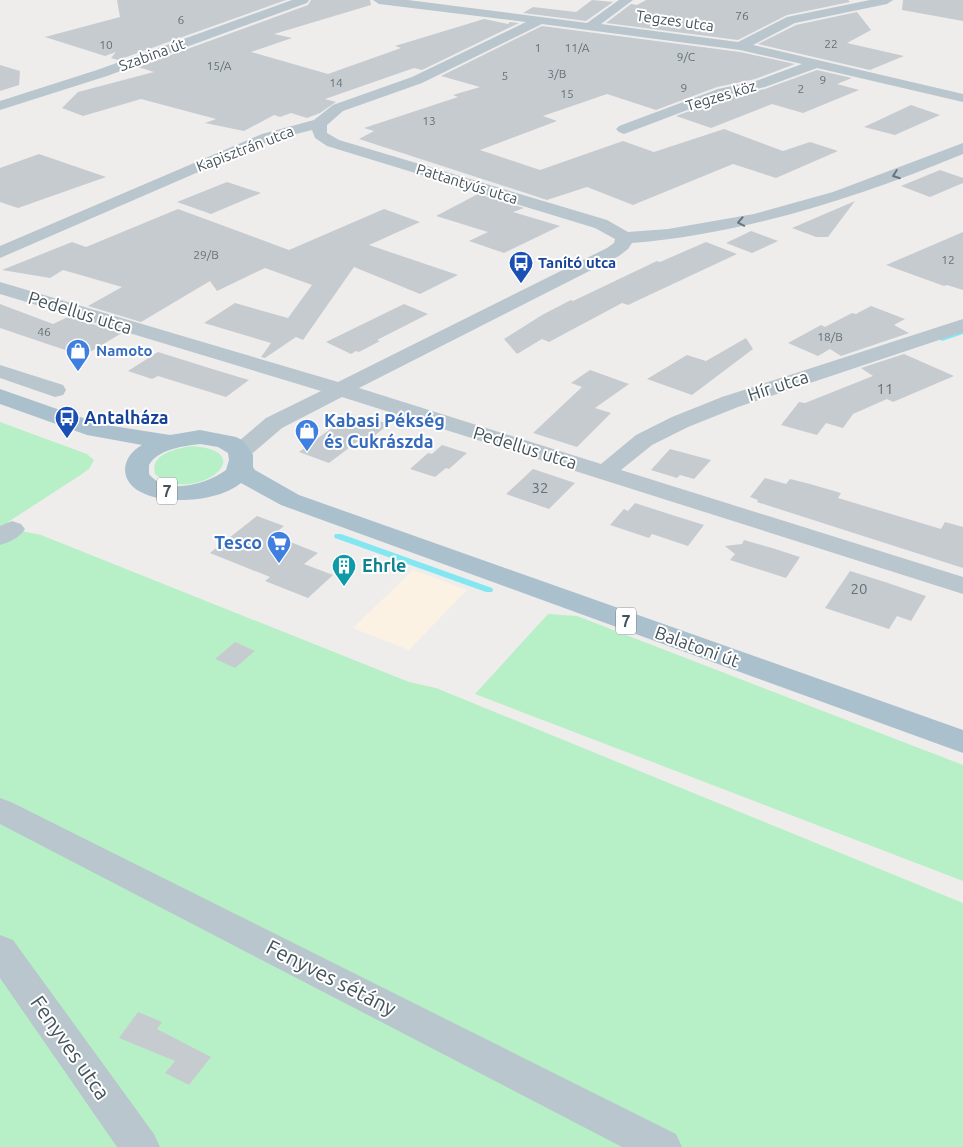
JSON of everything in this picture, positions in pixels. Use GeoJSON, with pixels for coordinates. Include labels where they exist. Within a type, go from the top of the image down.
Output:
{"type":"FeatureCollection","features":[{"type":"Feature","properties":{"kind":"main road","name":"Balatoni út"},"geometry":{"type":"LineString","coordinates":[[0,396],[95,430],[168,442]]}},
{"type":"Feature","properties":{"kind":"main road","name":"Balatoni út"},"geometry":{"type":"LineString","coordinates":[[95,430],[131,458],[137,466]]}},
{"type":"Feature","properties":{"kind":"main road","name":"Balatoni út"},"geometry":{"type":"LineString","coordinates":[[240,460],[230,480],[198,492],[156,490],[144,483],[137,473],[137,466],[143,456],[168,442],[192,438],[216,439],[226,442],[240,460],[246,475],[290,500],[963,742]]}},
{"type":"Feature","properties":{"kind":"main road","name":"Balatoni út"},"geometry":{"type":"LineString","coordinates":[[212,488],[290,500]]}},
{"type":"Feature","properties":{"kind":"street","name":"Szabina út"},"geometry":{"type":"LineString","coordinates":[[0,106],[102,73],[303,0]]}},
{"type":"Feature","properties":{"kind":"street","name":"Tegzes utca"},"geometry":{"type":"LineString","coordinates":[[379,0],[740,46],[963,98]]}},
{"type":"Feature","properties":{"kind":"street"},"geometry":{"type":"LineString","coordinates":[[591,26],[627,0]]}},
{"type":"Feature","properties":{"kind":"street"},"geometry":{"type":"LineString","coordinates":[[740,46],[768,30],[791,20],[887,0]]}},
{"type":"Feature","properties":{"kind":"street","name":"Kapisztrán utca"},"geometry":{"type":"LineString","coordinates":[[0,253],[267,137],[319,124],[338,108],[417,80],[541,20]]}},
{"type":"Feature","properties":{"kind":"street","name":"Tegzes köz"},"geometry":{"type":"LineString","coordinates":[[624,129],[723,92],[760,84],[817,63]]}},
{"type":"Feature","properties":{"kind":"street"},"geometry":{"type":"LineString","coordinates":[[947,94],[963,86]]}},
{"type":"Feature","properties":{"kind":"street","name":"Pattantyús utca"},"geometry":{"type":"LineString","coordinates":[[319,124],[320,135],[333,144],[602,224],[618,232],[624,238]]}},
{"type":"Feature","properties":{"kind":"street"},"geometry":{"type":"LineString","coordinates":[[216,439],[274,423],[613,252],[622,246],[624,238],[668,235],[785,212],[853,191],[963,148]]}},
{"type":"Feature","properties":{"kind":"street","name":"Pedellus utca"},"geometry":{"type":"LineString","coordinates":[[0,288],[605,472],[963,586]]}},
{"type":"Feature","properties":{"kind":"street","name":"Hír utca"},"geometry":{"type":"LineString","coordinates":[[605,472],[644,440],[680,422],[730,402],[963,325]]}},
{"type":"Feature","properties":{"kind":"street"},"geometry":{"type":"LineString","coordinates":[[5,377],[56,390]]}},
{"type":"Feature","properties":{"kind":"street"},"geometry":{"type":"LineString","coordinates":[[240,460],[274,423]]}},
{"type":"Feature","properties":{"kind":"street","name":"Fenyves sétány"},"geometry":{"type":"LineString","coordinates":[[0,810],[662,1147]]}},
{"type":"Feature","properties":{"kind":"street","name":"Fenyves utca"},"geometry":{"type":"LineString","coordinates":[[3,962],[140,1147]]}},
{"type":"Feature","properties":{"kind":"shaded area"},"geometry":{"type":"Polygon","coordinates":[[[413,570],[467,590],[409,650],[353,628],[413,570]]]}},
{"type":"Feature","properties":{"kind":"green space"},"geometry":{"type":"Polygon","coordinates":[[[0,422],[87,454],[94,460],[89,469],[8,522],[12,529],[41,535],[409,682],[436,688],[963,903],[963,1147],[0,1147],[0,422]]]}},
{"type":"Feature","properties":{"kind":"green space"},"geometry":{"type":"Polygon","coordinates":[[[193,446],[214,450],[222,458],[222,466],[214,475],[202,481],[186,484],[170,483],[155,474],[154,467],[156,461],[161,456],[173,450],[193,446]]]}},
{"type":"Feature","properties":{"kind":"green space"},"geometry":{"type":"Polygon","coordinates":[[[548,614],[577,616],[963,765],[963,881],[475,694],[548,614]]]}},
{"type":"Feature","properties":{"kind":"building"},"geometry":{"type":"Polygon","coordinates":[[[117,0],[286,0],[118,60],[111,58],[116,52],[105,56],[45,37],[120,17],[117,0]]]}},
{"type":"Feature","properties":{"kind":"building"},"geometry":{"type":"Polygon","coordinates":[[[311,0],[370,0],[371,5],[274,34],[292,38],[251,52],[328,74],[401,48],[395,46],[484,19],[508,24],[510,22],[519,23],[422,70],[414,68],[325,99],[336,102],[320,113],[307,118],[291,113],[280,117],[274,115],[244,131],[205,123],[216,119],[141,99],[83,116],[62,108],[78,92],[154,72],[138,67],[308,5],[311,0]]]}},
{"type":"Feature","properties":{"kind":"building"},"geometry":{"type":"Polygon","coordinates":[[[592,0],[613,2],[586,21],[523,13],[533,7],[576,12],[592,0]]]}},
{"type":"Feature","properties":{"kind":"building"},"geometry":{"type":"Polygon","coordinates":[[[646,0],[848,0],[850,2],[787,15],[738,40],[606,23],[631,4],[637,5],[646,0]]]}},
{"type":"Feature","properties":{"kind":"building"},"geometry":{"type":"Polygon","coordinates":[[[903,0],[963,0],[963,21],[902,10],[903,0]]]}},
{"type":"Feature","properties":{"kind":"building"},"geometry":{"type":"Polygon","coordinates":[[[857,12],[871,30],[847,43],[904,56],[870,70],[758,44],[796,25],[857,12]]]}},
{"type":"Feature","properties":{"kind":"building"},"geometry":{"type":"Polygon","coordinates":[[[542,26],[740,52],[795,64],[755,79],[717,87],[656,110],[607,94],[543,116],[557,121],[480,150],[540,170],[623,141],[654,152],[724,129],[783,151],[810,142],[838,151],[776,178],[733,164],[633,205],[587,187],[547,200],[359,139],[374,131],[364,128],[458,97],[453,95],[480,87],[441,76],[542,26]]]}},
{"type":"Feature","properties":{"kind":"building"},"geometry":{"type":"Polygon","coordinates":[[[0,65],[20,71],[19,85],[0,91],[0,65]]]}},
{"type":"Feature","properties":{"kind":"building"},"geometry":{"type":"Polygon","coordinates":[[[817,70],[852,78],[837,84],[859,90],[803,113],[772,104],[711,128],[676,116],[728,97],[765,89],[817,70]]]}},
{"type":"Feature","properties":{"kind":"building"},"geometry":{"type":"Polygon","coordinates":[[[911,105],[940,115],[895,135],[864,127],[911,105]]]}},
{"type":"Feature","properties":{"kind":"building"},"geometry":{"type":"Polygon","coordinates":[[[39,154],[106,177],[18,208],[0,202],[0,168],[39,154]]]}},
{"type":"Feature","properties":{"kind":"building"},"geometry":{"type":"Polygon","coordinates":[[[940,170],[963,178],[963,183],[930,197],[901,186],[940,170]]]}},
{"type":"Feature","properties":{"kind":"building"},"geometry":{"type":"Polygon","coordinates":[[[227,182],[261,193],[211,214],[177,202],[227,182]]]}},
{"type":"Feature","properties":{"kind":"building"},"geometry":{"type":"Polygon","coordinates":[[[478,194],[524,208],[513,212],[560,226],[504,253],[469,241],[488,232],[436,216],[478,194]]]}},
{"type":"Feature","properties":{"kind":"building"},"geometry":{"type":"Polygon","coordinates":[[[855,201],[828,237],[816,237],[792,228],[855,201]]]}},
{"type":"Feature","properties":{"kind":"building"},"geometry":{"type":"Polygon","coordinates":[[[178,209],[289,250],[384,209],[420,222],[369,245],[458,275],[420,294],[354,267],[303,340],[296,337],[265,358],[261,357],[271,343],[204,323],[235,303],[288,318],[312,285],[265,268],[217,291],[210,281],[141,322],[88,306],[122,287],[63,270],[50,278],[2,270],[72,242],[86,247],[178,209]]]}},
{"type":"Feature","properties":{"kind":"building"},"geometry":{"type":"Polygon","coordinates":[[[751,231],[778,241],[752,253],[726,243],[751,231]]]}},
{"type":"Feature","properties":{"kind":"building"},"geometry":{"type":"Polygon","coordinates":[[[963,232],[963,290],[947,285],[944,286],[886,265],[963,232]]]}},
{"type":"Feature","properties":{"kind":"building"},"geometry":{"type":"Polygon","coordinates":[[[706,242],[737,254],[628,305],[622,303],[549,342],[542,339],[517,354],[504,339],[542,315],[571,300],[573,301],[657,261],[660,262],[706,242]]]}},
{"type":"Feature","properties":{"kind":"building"},"geometry":{"type":"Polygon","coordinates":[[[0,304],[53,324],[68,317],[122,333],[83,356],[0,328],[0,304]]]}},
{"type":"Feature","properties":{"kind":"building"},"geometry":{"type":"Polygon","coordinates":[[[404,304],[428,314],[377,340],[380,341],[359,352],[356,351],[351,354],[326,342],[404,304]]]}},
{"type":"Feature","properties":{"kind":"building"},"geometry":{"type":"Polygon","coordinates":[[[871,306],[905,319],[894,325],[909,333],[841,356],[830,349],[818,356],[788,343],[821,325],[825,327],[852,313],[856,314],[871,306]]]}},
{"type":"Feature","properties":{"kind":"building"},"geometry":{"type":"Polygon","coordinates":[[[746,338],[753,349],[692,395],[647,379],[687,355],[706,361],[746,338]]]}},
{"type":"Feature","properties":{"kind":"building"},"geometry":{"type":"Polygon","coordinates":[[[158,352],[249,380],[226,397],[158,376],[152,379],[128,371],[158,352]]]}},
{"type":"Feature","properties":{"kind":"building"},"geometry":{"type":"Polygon","coordinates":[[[904,354],[954,376],[893,402],[887,399],[853,414],[843,428],[826,423],[817,435],[781,425],[799,402],[805,403],[873,376],[861,368],[904,354]]]}},
{"type":"Feature","properties":{"kind":"building"},"geometry":{"type":"Polygon","coordinates":[[[590,370],[629,384],[595,408],[611,413],[577,447],[533,433],[582,387],[571,383],[590,370]]]}},
{"type":"Feature","properties":{"kind":"building"},"geometry":{"type":"Polygon","coordinates":[[[351,414],[363,420],[366,417],[389,424],[369,440],[362,438],[329,463],[299,452],[351,414]]]}},
{"type":"Feature","properties":{"kind":"building"},"geometry":{"type":"Polygon","coordinates":[[[442,445],[467,453],[449,469],[446,468],[435,477],[410,469],[428,453],[432,454],[442,445]]]}},
{"type":"Feature","properties":{"kind":"building"},"geometry":{"type":"Polygon","coordinates":[[[670,449],[711,460],[694,479],[680,475],[677,478],[651,470],[670,449]]]}},
{"type":"Feature","properties":{"kind":"building"},"geometry":{"type":"Polygon","coordinates":[[[533,469],[575,483],[549,509],[506,494],[533,469]]]}},
{"type":"Feature","properties":{"kind":"building"},"geometry":{"type":"Polygon","coordinates":[[[765,478],[786,484],[790,479],[810,484],[841,493],[838,498],[941,529],[945,522],[963,527],[963,568],[757,502],[758,500],[750,497],[765,478]]]}},
{"type":"Feature","properties":{"kind":"building"},"geometry":{"type":"Polygon","coordinates":[[[635,503],[704,525],[688,546],[652,534],[649,538],[610,525],[624,509],[628,511],[635,503]]]}},
{"type":"Feature","properties":{"kind":"building"},"geometry":{"type":"Polygon","coordinates":[[[257,516],[284,526],[273,535],[318,553],[304,564],[333,575],[308,598],[265,581],[270,577],[210,553],[257,516]]]}},
{"type":"Feature","properties":{"kind":"building"},"geometry":{"type":"Polygon","coordinates":[[[744,540],[800,557],[786,578],[730,560],[735,554],[725,546],[742,544],[744,540]]]}},
{"type":"Feature","properties":{"kind":"building"},"geometry":{"type":"Polygon","coordinates":[[[850,571],[926,596],[911,621],[897,616],[889,629],[825,608],[850,571]]]}},
{"type":"Feature","properties":{"kind":"building"},"geometry":{"type":"Polygon","coordinates":[[[235,642],[255,651],[235,668],[215,659],[235,642]]]}},
{"type":"Feature","properties":{"kind":"building"},"geometry":{"type":"Polygon","coordinates":[[[138,1012],[162,1022],[157,1029],[211,1057],[189,1085],[165,1073],[175,1061],[119,1038],[138,1012]]]}},
{"type":"Feature","properties":{"kind":"waterway"},"geometry":{"type":"LineString","coordinates":[[942,339],[963,332]]}},
{"type":"Feature","properties":{"kind":"waterway"},"geometry":{"type":"LineString","coordinates":[[338,536],[489,590]]}},
{"type":"Feature","properties":{"kind":"place","name":"Tanító utca"},"geometry":{"type":"Point","coordinates":[521,284]}},
{"type":"Feature","properties":{"kind":"place","name":"Namoto"},"geometry":{"type":"Point","coordinates":[78,372]}},
{"type":"Feature","properties":{"kind":"place","name":"Antalháza"},"geometry":{"type":"Point","coordinates":[67,439]}},
{"type":"Feature","properties":{"kind":"place","name":"Kabasi Pékség és Cukrászda"},"geometry":{"type":"Point","coordinates":[307,452]}},
{"type":"Feature","properties":{"kind":"place","name":"Tesco"},"geometry":{"type":"Point","coordinates":[279,564]}},
{"type":"Feature","properties":{"kind":"place","name":"Ehrle"},"geometry":{"type":"Point","coordinates":[344,587]}}]}
